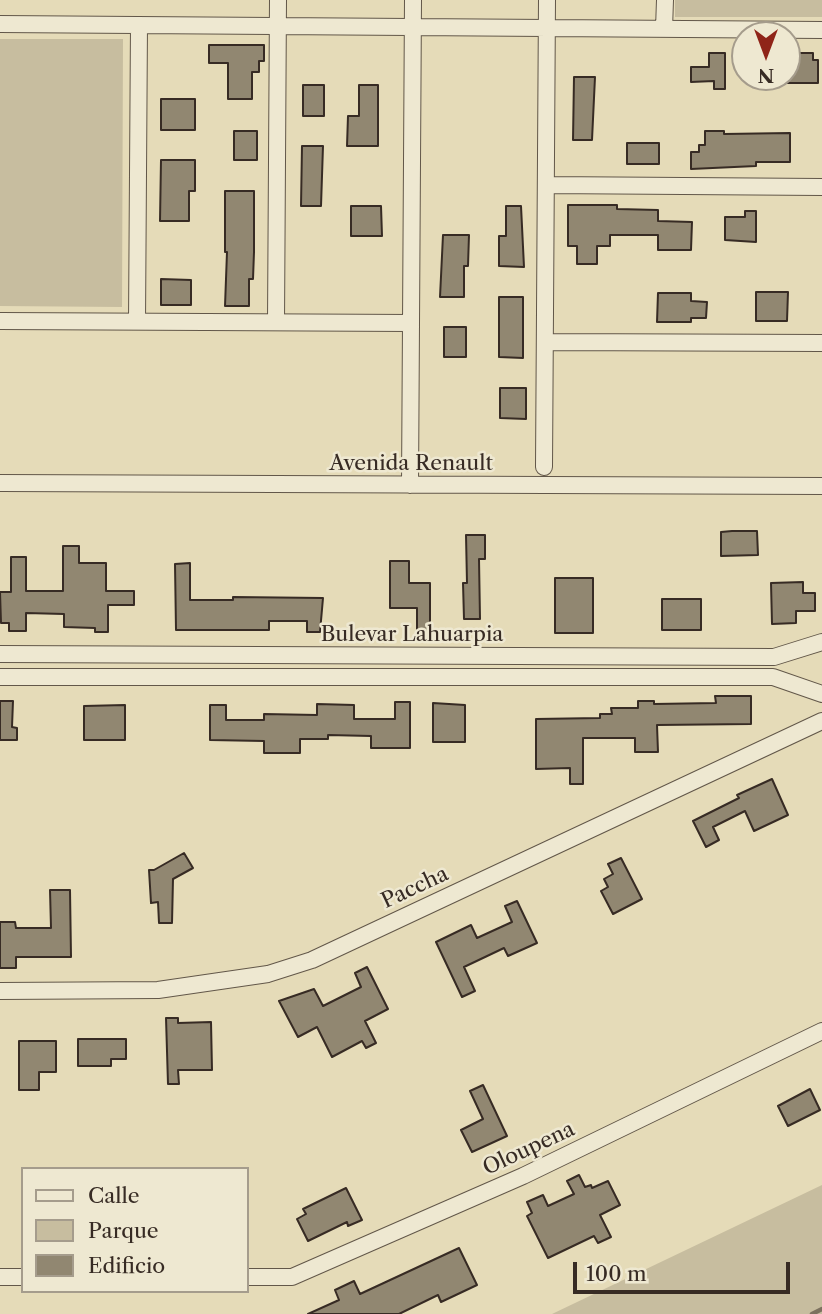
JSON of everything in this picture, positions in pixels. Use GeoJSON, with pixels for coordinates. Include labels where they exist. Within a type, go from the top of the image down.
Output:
{"type":"FeatureCollection","features":[{"type":"Feature","properties":{"kind":"street"},"geometry":{"type":"LineString","coordinates":[[276,322],[278,0]]}},
{"type":"Feature","properties":{"kind":"street"},"geometry":{"type":"LineString","coordinates":[[410,485],[413,0]]}},
{"type":"Feature","properties":{"kind":"street"},"geometry":{"type":"LineString","coordinates":[[544,467],[547,0]]}},
{"type":"Feature","properties":{"kind":"street"},"geometry":{"type":"LineString","coordinates":[[664,29],[665,0]]}},
{"type":"Feature","properties":{"kind":"street"},"geometry":{"type":"LineString","coordinates":[[0,24],[822,30]]}},
{"type":"Feature","properties":{"kind":"street"},"geometry":{"type":"LineString","coordinates":[[136,321],[139,25]]}},
{"type":"Feature","properties":{"kind":"street"},"geometry":{"type":"LineString","coordinates":[[546,186],[822,187]]}},
{"type":"Feature","properties":{"kind":"street"},"geometry":{"type":"LineString","coordinates":[[0,321],[411,323]]}},
{"type":"Feature","properties":{"kind":"street"},"geometry":{"type":"LineString","coordinates":[[545,342],[822,343]]}},
{"type":"Feature","properties":{"kind":"street","name":"Avenida Renault"},"geometry":{"type":"LineString","coordinates":[[0,483],[822,486]]}},
{"type":"Feature","properties":{"kind":"street","name":"Bulevar Lahuarpia"},"geometry":{"type":"LineString","coordinates":[[0,654],[774,657],[822,642]]}},
{"type":"Feature","properties":{"kind":"street"},"geometry":{"type":"LineString","coordinates":[[773,677],[774,657]]}},
{"type":"Feature","properties":{"kind":"street"},"geometry":{"type":"LineString","coordinates":[[0,677],[773,677],[822,694]]}},
{"type":"Feature","properties":{"kind":"street","name":"Paccha"},"geometry":{"type":"LineString","coordinates":[[0,991],[158,990],[268,974],[312,960],[822,721]]}},
{"type":"Feature","properties":{"kind":"street","name":"Oloupena"},"geometry":{"type":"LineString","coordinates":[[248,1277],[292,1277],[523,1176],[822,1031]]}},
{"type":"Feature","properties":{"kind":"street"},"geometry":{"type":"LineString","coordinates":[[0,1277],[21,1277]]}},
{"type":"Feature","properties":{"kind":"green space"},"geometry":{"type":"Polygon","coordinates":[[[675,0],[822,0],[822,17],[675,17],[675,0]]]}},
{"type":"Feature","properties":{"kind":"green space"},"geometry":{"type":"Polygon","coordinates":[[[0,39],[123,39],[122,307],[0,306],[0,39]]]}},
{"type":"Feature","properties":{"kind":"green space"},"geometry":{"type":"Polygon","coordinates":[[[822,1185],[822,1314],[552,1314],[822,1185]]]}},
{"type":"Feature","properties":{"kind":"building"},"geometry":{"type":"Polygon","coordinates":[[[209,45],[264,45],[264,61],[259,61],[259,72],[252,72],[252,99],[228,99],[228,63],[209,63],[209,45]]]}},
{"type":"Feature","properties":{"kind":"building"},"geometry":{"type":"Polygon","coordinates":[[[709,53],[725,53],[725,89],[714,89],[714,81],[691,82],[691,67],[709,67],[709,53]]]}},
{"type":"Feature","properties":{"kind":"building"},"geometry":{"type":"Polygon","coordinates":[[[801,53],[813,53],[813,60],[818,60],[818,83],[801,83],[801,53]]]}},
{"type":"Feature","properties":{"kind":"building"},"geometry":{"type":"Polygon","coordinates":[[[574,77],[595,77],[592,140],[573,140],[574,77]]]}},
{"type":"Feature","properties":{"kind":"building"},"geometry":{"type":"Polygon","coordinates":[[[303,85],[324,85],[324,116],[303,116],[303,85]]]}},
{"type":"Feature","properties":{"kind":"building"},"geometry":{"type":"Polygon","coordinates":[[[359,85],[378,85],[378,146],[347,146],[348,116],[359,116],[359,85]]]}},
{"type":"Feature","properties":{"kind":"building"},"geometry":{"type":"Polygon","coordinates":[[[161,99],[195,99],[195,130],[161,130],[161,99]]]}},
{"type":"Feature","properties":{"kind":"building"},"geometry":{"type":"Polygon","coordinates":[[[234,131],[257,131],[257,160],[234,160],[234,131]]]}},
{"type":"Feature","properties":{"kind":"building"},"geometry":{"type":"Polygon","coordinates":[[[705,131],[724,131],[724,134],[790,133],[790,162],[756,162],[756,166],[691,169],[691,152],[699,152],[699,145],[705,145],[705,131]]]}},
{"type":"Feature","properties":{"kind":"building"},"geometry":{"type":"Polygon","coordinates":[[[627,143],[659,143],[659,164],[627,164],[627,143]]]}},
{"type":"Feature","properties":{"kind":"building"},"geometry":{"type":"Polygon","coordinates":[[[302,146],[323,146],[321,206],[301,206],[302,146]]]}},
{"type":"Feature","properties":{"kind":"building"},"geometry":{"type":"Polygon","coordinates":[[[161,160],[195,160],[195,191],[189,191],[189,221],[160,221],[161,160]]]}},
{"type":"Feature","properties":{"kind":"building"},"geometry":{"type":"Polygon","coordinates":[[[225,191],[254,191],[253,279],[249,279],[249,306],[225,306],[225,191]]]}},
{"type":"Feature","properties":{"kind":"building"},"geometry":{"type":"Polygon","coordinates":[[[568,205],[617,205],[617,209],[658,210],[658,221],[692,222],[691,250],[658,250],[658,235],[610,235],[610,246],[597,246],[597,264],[577,264],[577,246],[568,246],[568,205]]]}},
{"type":"Feature","properties":{"kind":"building"},"geometry":{"type":"Polygon","coordinates":[[[351,206],[381,206],[382,236],[351,236],[351,206]]]}},
{"type":"Feature","properties":{"kind":"building"},"geometry":{"type":"Polygon","coordinates":[[[506,206],[521,206],[524,267],[499,266],[499,236],[506,236],[506,206]]]}},
{"type":"Feature","properties":{"kind":"building"},"geometry":{"type":"Polygon","coordinates":[[[745,211],[756,211],[756,242],[725,240],[725,217],[745,217],[745,211]]]}},
{"type":"Feature","properties":{"kind":"building"},"geometry":{"type":"Polygon","coordinates":[[[443,235],[469,235],[468,266],[464,266],[464,297],[440,297],[443,235]]]}},
{"type":"Feature","properties":{"kind":"building"},"geometry":{"type":"Polygon","coordinates":[[[161,279],[191,280],[191,305],[161,305],[161,279]]]}},
{"type":"Feature","properties":{"kind":"building"},"geometry":{"type":"Polygon","coordinates":[[[756,292],[788,292],[787,321],[756,321],[756,292]]]}},
{"type":"Feature","properties":{"kind":"building"},"geometry":{"type":"Polygon","coordinates":[[[658,293],[691,293],[691,301],[707,302],[706,318],[691,318],[691,322],[657,322],[658,293]]]}},
{"type":"Feature","properties":{"kind":"building"},"geometry":{"type":"Polygon","coordinates":[[[499,297],[523,297],[523,358],[499,357],[499,297]]]}},
{"type":"Feature","properties":{"kind":"building"},"geometry":{"type":"Polygon","coordinates":[[[444,327],[466,327],[466,357],[444,357],[444,327]]]}},
{"type":"Feature","properties":{"kind":"building"},"geometry":{"type":"Polygon","coordinates":[[[500,388],[526,388],[526,419],[500,418],[500,388]]]}},
{"type":"Feature","properties":{"kind":"building"},"geometry":{"type":"Polygon","coordinates":[[[757,531],[758,555],[721,556],[721,532],[757,531]]]}},
{"type":"Feature","properties":{"kind":"building"},"geometry":{"type":"Polygon","coordinates":[[[466,535],[485,535],[485,559],[479,559],[480,619],[464,619],[463,583],[467,583],[466,535]]]}},
{"type":"Feature","properties":{"kind":"building"},"geometry":{"type":"Polygon","coordinates":[[[63,546],[79,546],[79,563],[106,563],[106,591],[134,591],[134,605],[108,605],[108,632],[95,632],[95,628],[64,627],[64,614],[26,613],[26,631],[9,631],[9,623],[1,623],[0,592],[11,592],[11,557],[26,557],[26,591],[63,591],[63,546]]]}},
{"type":"Feature","properties":{"kind":"building"},"geometry":{"type":"Polygon","coordinates":[[[390,561],[409,561],[409,583],[430,583],[430,632],[417,632],[417,608],[390,608],[390,561]]]}},
{"type":"Feature","properties":{"kind":"building"},"geometry":{"type":"Polygon","coordinates":[[[190,563],[190,600],[233,600],[233,597],[323,598],[320,632],[307,632],[307,621],[269,621],[269,630],[176,630],[175,564],[190,563]]]}},
{"type":"Feature","properties":{"kind":"building"},"geometry":{"type":"Polygon","coordinates":[[[555,578],[593,578],[593,633],[555,633],[555,578]]]}},
{"type":"Feature","properties":{"kind":"building"},"geometry":{"type":"Polygon","coordinates":[[[803,582],[803,593],[815,593],[815,611],[796,611],[796,623],[772,624],[771,583],[803,582]]]}},
{"type":"Feature","properties":{"kind":"building"},"geometry":{"type":"Polygon","coordinates":[[[662,599],[701,599],[701,630],[662,630],[662,599]]]}},
{"type":"Feature","properties":{"kind":"building"},"geometry":{"type":"Polygon","coordinates":[[[715,696],[751,696],[751,724],[657,725],[658,752],[635,752],[635,738],[583,738],[583,784],[570,784],[570,768],[536,769],[536,719],[600,718],[600,714],[612,714],[611,708],[638,708],[638,701],[654,701],[654,704],[716,703],[715,696]]]}},
{"type":"Feature","properties":{"kind":"building"},"geometry":{"type":"Polygon","coordinates":[[[0,701],[13,701],[12,727],[17,728],[17,740],[0,740],[0,701]]]}},
{"type":"Feature","properties":{"kind":"building"},"geometry":{"type":"Polygon","coordinates":[[[395,702],[410,702],[410,748],[371,748],[371,736],[328,735],[328,739],[300,739],[300,753],[264,753],[264,741],[210,740],[210,705],[226,705],[226,720],[264,720],[264,714],[317,715],[317,704],[354,705],[354,719],[395,719],[395,702]]]}},
{"type":"Feature","properties":{"kind":"building"},"geometry":{"type":"Polygon","coordinates":[[[433,703],[465,705],[465,742],[433,742],[433,703]]]}},
{"type":"Feature","properties":{"kind":"building"},"geometry":{"type":"Polygon","coordinates":[[[125,705],[125,740],[84,740],[84,706],[125,705]]]}},
{"type":"Feature","properties":{"kind":"building"},"geometry":{"type":"Polygon","coordinates":[[[772,779],[788,815],[754,831],[745,811],[713,827],[719,840],[706,847],[693,821],[739,798],[737,795],[772,779]]]}},
{"type":"Feature","properties":{"kind":"building"},"geometry":{"type":"Polygon","coordinates":[[[184,853],[193,868],[173,879],[172,923],[159,923],[158,902],[151,903],[149,870],[154,870],[184,853]]]}},
{"type":"Feature","properties":{"kind":"building"},"geometry":{"type":"Polygon","coordinates":[[[621,858],[642,899],[613,914],[601,891],[608,887],[604,879],[613,874],[608,864],[621,858]]]}},
{"type":"Feature","properties":{"kind":"building"},"geometry":{"type":"Polygon","coordinates":[[[50,890],[70,890],[71,957],[16,957],[16,968],[0,968],[0,922],[15,922],[16,928],[51,928],[50,890]]]}},
{"type":"Feature","properties":{"kind":"building"},"geometry":{"type":"Polygon","coordinates":[[[517,901],[537,943],[508,956],[504,948],[464,967],[475,991],[462,997],[436,942],[471,925],[477,938],[512,922],[505,906],[517,901]]]}},
{"type":"Feature","properties":{"kind":"building"},"geometry":{"type":"Polygon","coordinates":[[[367,967],[388,1009],[365,1021],[376,1043],[366,1048],[362,1041],[332,1057],[317,1027],[298,1037],[279,1001],[314,989],[323,1006],[361,987],[355,973],[367,967]]]}},
{"type":"Feature","properties":{"kind":"building"},"geometry":{"type":"Polygon","coordinates":[[[166,1018],[178,1018],[178,1023],[211,1022],[212,1070],[178,1070],[179,1084],[168,1084],[166,1018]]]}},
{"type":"Feature","properties":{"kind":"building"},"geometry":{"type":"Polygon","coordinates":[[[78,1039],[126,1039],[126,1059],[111,1059],[111,1066],[78,1066],[78,1039]]]}},
{"type":"Feature","properties":{"kind":"building"},"geometry":{"type":"Polygon","coordinates":[[[19,1041],[56,1041],[56,1072],[39,1072],[39,1090],[19,1090],[19,1041]]]}},
{"type":"Feature","properties":{"kind":"building"},"geometry":{"type":"Polygon","coordinates":[[[483,1085],[507,1136],[472,1152],[461,1130],[483,1119],[470,1091],[483,1085]]]}},
{"type":"Feature","properties":{"kind":"building"},"geometry":{"type":"Polygon","coordinates":[[[810,1089],[820,1110],[788,1126],[778,1106],[810,1089]]]}},
{"type":"Feature","properties":{"kind":"building"},"geometry":{"type":"Polygon","coordinates":[[[579,1175],[585,1187],[591,1185],[592,1188],[608,1181],[620,1205],[600,1215],[611,1237],[598,1243],[594,1236],[548,1258],[527,1216],[532,1213],[527,1202],[543,1195],[548,1206],[574,1194],[567,1181],[579,1175]]]}},
{"type":"Feature","properties":{"kind":"building"},"geometry":{"type":"Polygon","coordinates":[[[346,1188],[362,1220],[348,1226],[347,1222],[308,1241],[297,1219],[306,1214],[303,1209],[346,1188]]]}},
{"type":"Feature","properties":{"kind":"building"},"geometry":{"type":"Polygon","coordinates":[[[459,1248],[477,1285],[441,1302],[438,1295],[399,1314],[308,1314],[339,1300],[335,1290],[354,1281],[360,1294],[459,1248]]]}},
{"type":"Feature","properties":{"kind":"waterway"},"geometry":{"type":"LineString","coordinates":[[812,1314],[822,1309]]}}]}
